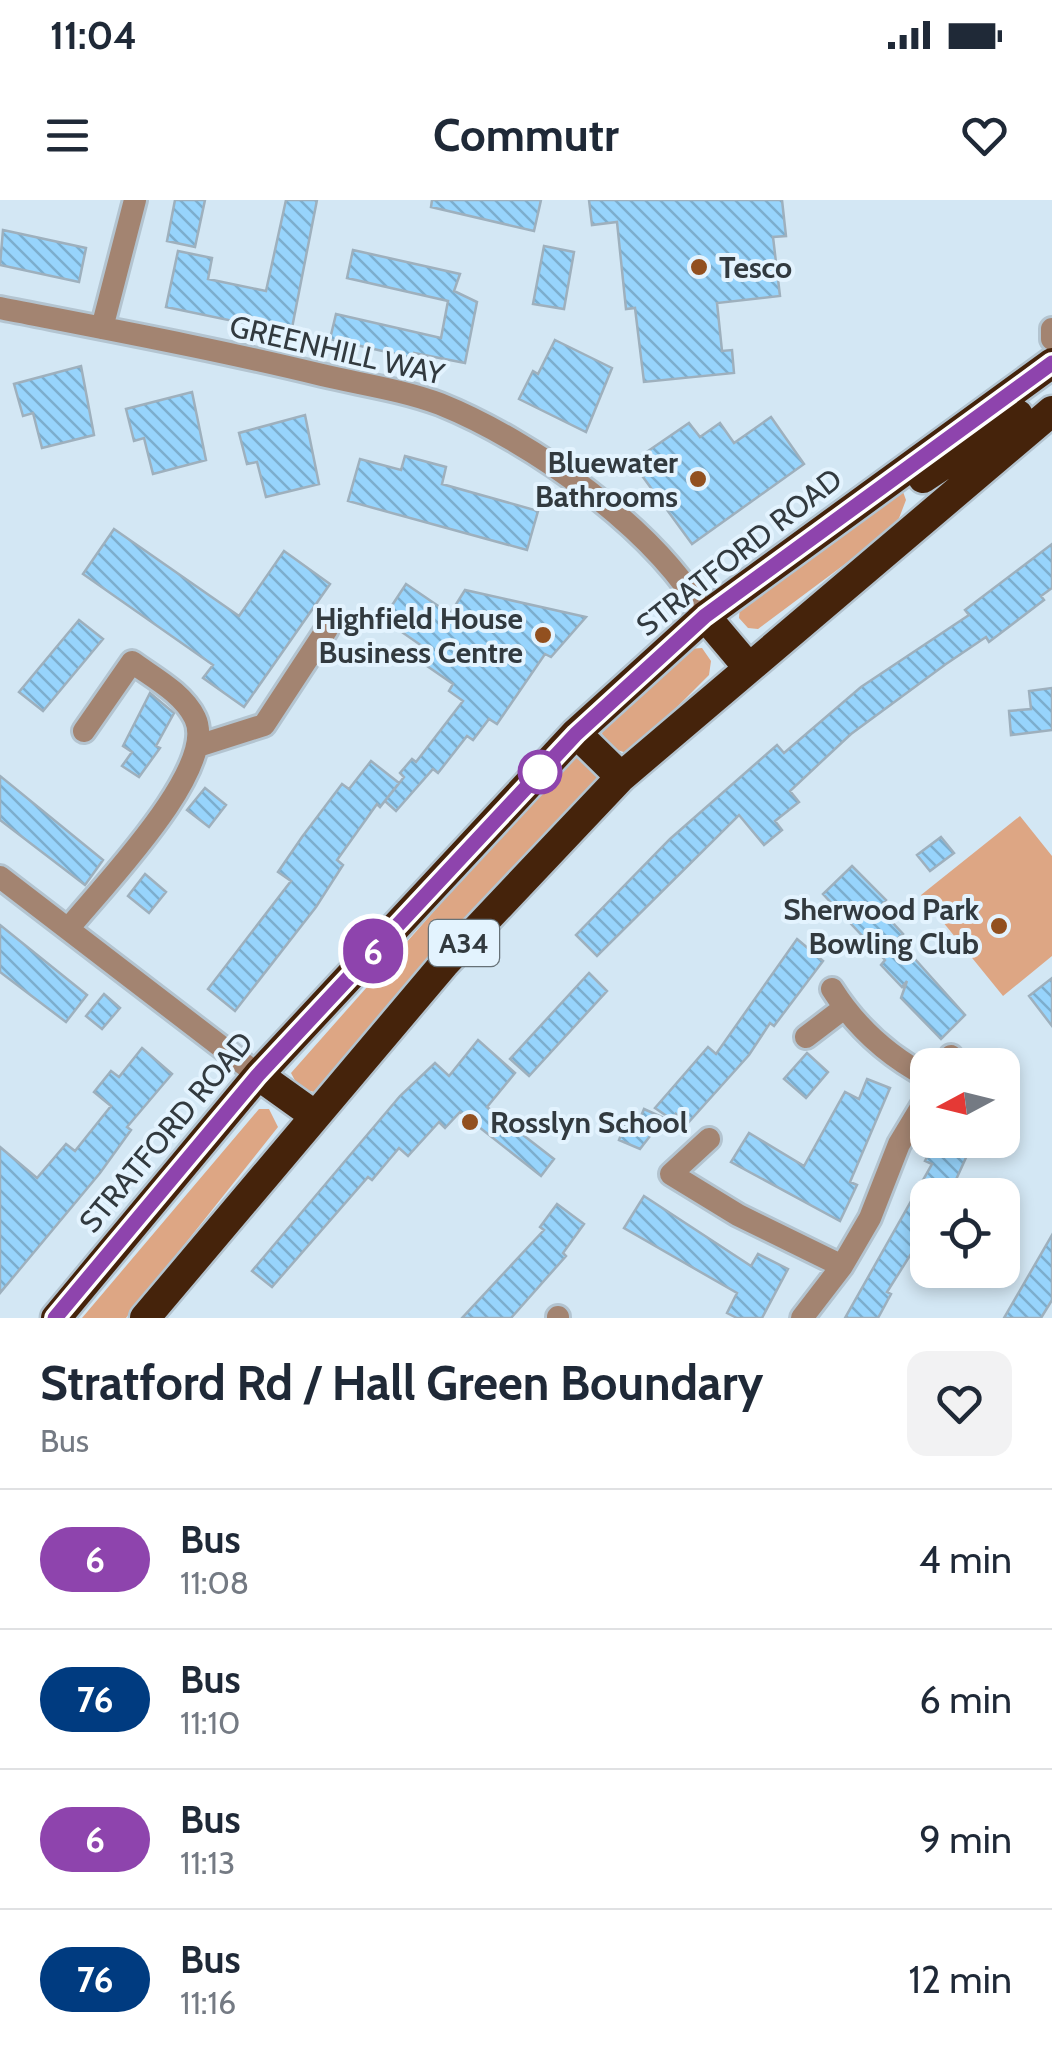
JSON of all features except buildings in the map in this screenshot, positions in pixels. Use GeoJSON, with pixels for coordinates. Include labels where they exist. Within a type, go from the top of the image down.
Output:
{"type":"FeatureCollection","features":[{"type":"Feature","properties":{"kind":"highway","name":"STRATFORD ROAD"},"geometry":{"type":"LineString","coordinates":[[145,1318],[444,964],[621,778],[748,667],[926,481],[1052,364]]}},
{"type":"Feature","properties":{"kind":"highway"},"geometry":{"type":"LineString","coordinates":[[926,481],[1023,412],[1052,398]]}},
{"type":"Feature","properties":{"kind":"highway","name":"STRATFORD ROAD"},"geometry":{"type":"LineString","coordinates":[[56,1318],[258,1075],[576,734],[705,616],[926,481],[1052,411]]}},
{"type":"Feature","properties":{"kind":"highway"},"geometry":{"type":"LineString","coordinates":[[705,616],[748,667]]}},
{"type":"Feature","properties":{"kind":"highway"},"geometry":{"type":"LineString","coordinates":[[576,734],[621,778]]}},
{"type":"Feature","properties":{"kind":"highway"},"geometry":{"type":"LineString","coordinates":[[258,1075],[314,1115]]}},
{"type":"Feature","properties":{"kind":"street"},"geometry":{"type":"LineString","coordinates":[[102,328],[135,200]]}},
{"type":"Feature","properties":{"kind":"street","name":"GREENHILL WAY"},"geometry":{"type":"LineString","coordinates":[[0,308],[435,402],[487,424],[586,489],[630,526],[705,616]]}},
{"type":"Feature","properties":{"kind":"street"},"geometry":{"type":"LineString","coordinates":[[1052,329],[1052,339]]}},
{"type":"Feature","properties":{"kind":"street"},"geometry":{"type":"LineString","coordinates":[[201,745],[264,725],[327,630]]}},
{"type":"Feature","properties":{"kind":"street"},"geometry":{"type":"LineString","coordinates":[[68,929],[183,786],[201,745],[197,721],[185,701],[132,662],[84,730]]}},
{"type":"Feature","properties":{"kind":"street"},"geometry":{"type":"LineString","coordinates":[[0,877],[258,1075]]}},
{"type":"Feature","properties":{"kind":"street"},"geometry":{"type":"LineString","coordinates":[[806,1037],[838,999],[910,1068]]}},
{"type":"Feature","properties":{"kind":"street"},"geometry":{"type":"LineString","coordinates":[[802,1318],[842,1266],[910,1132]]}},
{"type":"Feature","properties":{"kind":"street"},"geometry":{"type":"LineString","coordinates":[[710,1139],[660,1169],[738,1215],[842,1266]]}},
{"type":"Feature","properties":{"kind":"shaded area"},"geometry":{"type":"Polygon","coordinates":[[[902,489],[906,500],[896,526],[758,629],[748,628],[739,618],[740,607],[902,489]]]}},
{"type":"Feature","properties":{"kind":"shaded area"},"geometry":{"type":"Polygon","coordinates":[[[702,648],[711,661],[709,675],[630,754],[614,749],[602,734],[603,725],[689,649],[702,648]]]}},
{"type":"Feature","properties":{"kind":"shaded area"},"geometry":{"type":"Polygon","coordinates":[[[583,753],[604,776],[600,787],[314,1092],[299,1088],[291,1073],[572,755],[583,753]]]}},
{"type":"Feature","properties":{"kind":"shaded area","name":"Sherwood Park Bowling Club"},"geometry":{"type":"Polygon","coordinates":[[[1020,816],[1052,856],[1052,956],[1003,996],[921,895],[1020,816]]]}},
{"type":"Feature","properties":{"kind":"shaded area"},"geometry":{"type":"Polygon","coordinates":[[[259,1109],[269,1109],[278,1127],[126,1318],[82,1318],[259,1109]]]}},
{"type":"Feature","properties":{"kind":"bus line","name":"6"},"geometry":{"type":"LineString","coordinates":[[55,1318],[258,1075],[576,734],[705,616],[1052,363]]}},
{"type":"Feature","properties":{"kind":"place","name":"Tesco"},"geometry":{"type":"Point","coordinates":[699,267]}},
{"type":"Feature","properties":{"kind":"place","name":"Bluewater Bathrooms"},"geometry":{"type":"Point","coordinates":[698,479]}},
{"type":"Feature","properties":{"kind":"place","name":"Highfield House Business Centre"},"geometry":{"type":"Point","coordinates":[543,635]}},
{"type":"Feature","properties":{"kind":"place","name":"Sherwood Park Bowling Club"},"geometry":{"type":"Point","coordinates":[999,926]}},
{"type":"Feature","properties":{"kind":"place","name":"Rosslyn School"},"geometry":{"type":"Point","coordinates":[470,1122]}}]}
